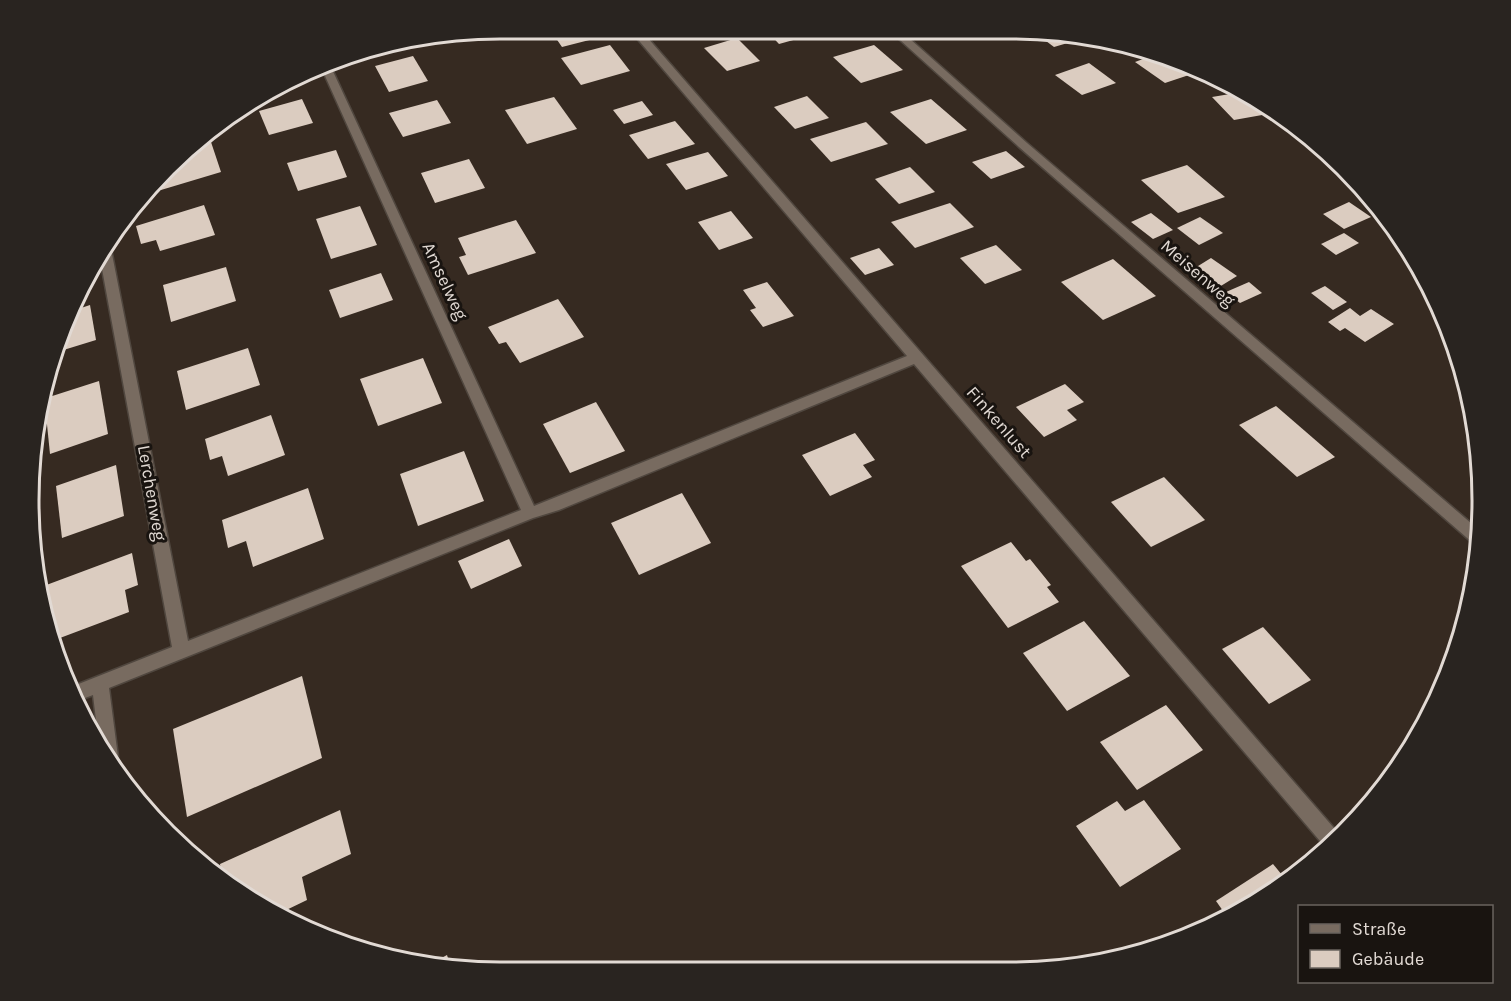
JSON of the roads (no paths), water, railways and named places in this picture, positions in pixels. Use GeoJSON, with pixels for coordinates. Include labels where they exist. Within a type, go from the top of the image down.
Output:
{"type":"FeatureCollection","features":[{"type":"Feature","properties":{"kind":"street","name":"Finkenlust"},"geometry":{"type":"LineString","coordinates":[[643,39],[1328,836]]}},
{"type":"Feature","properties":{"kind":"street","name":"Meisenweg"},"geometry":{"type":"LineString","coordinates":[[904,39],[1023,145],[1471,532]]}},
{"type":"Feature","properties":{"kind":"street","name":"Amselweg"},"geometry":{"type":"LineString","coordinates":[[328,72],[530,513]]}},
{"type":"Feature","properties":{"kind":"street","name":"Lerchenweg"},"geometry":{"type":"LineString","coordinates":[[107,260],[181,650]]}},
{"type":"Feature","properties":{"kind":"street"},"geometry":{"type":"LineString","coordinates":[[81,691],[530,513],[554,506],[917,357]]}},
{"type":"Feature","properties":{"kind":"street"},"geometry":{"type":"LineString","coordinates":[[100,684],[107,741]]}}]}
